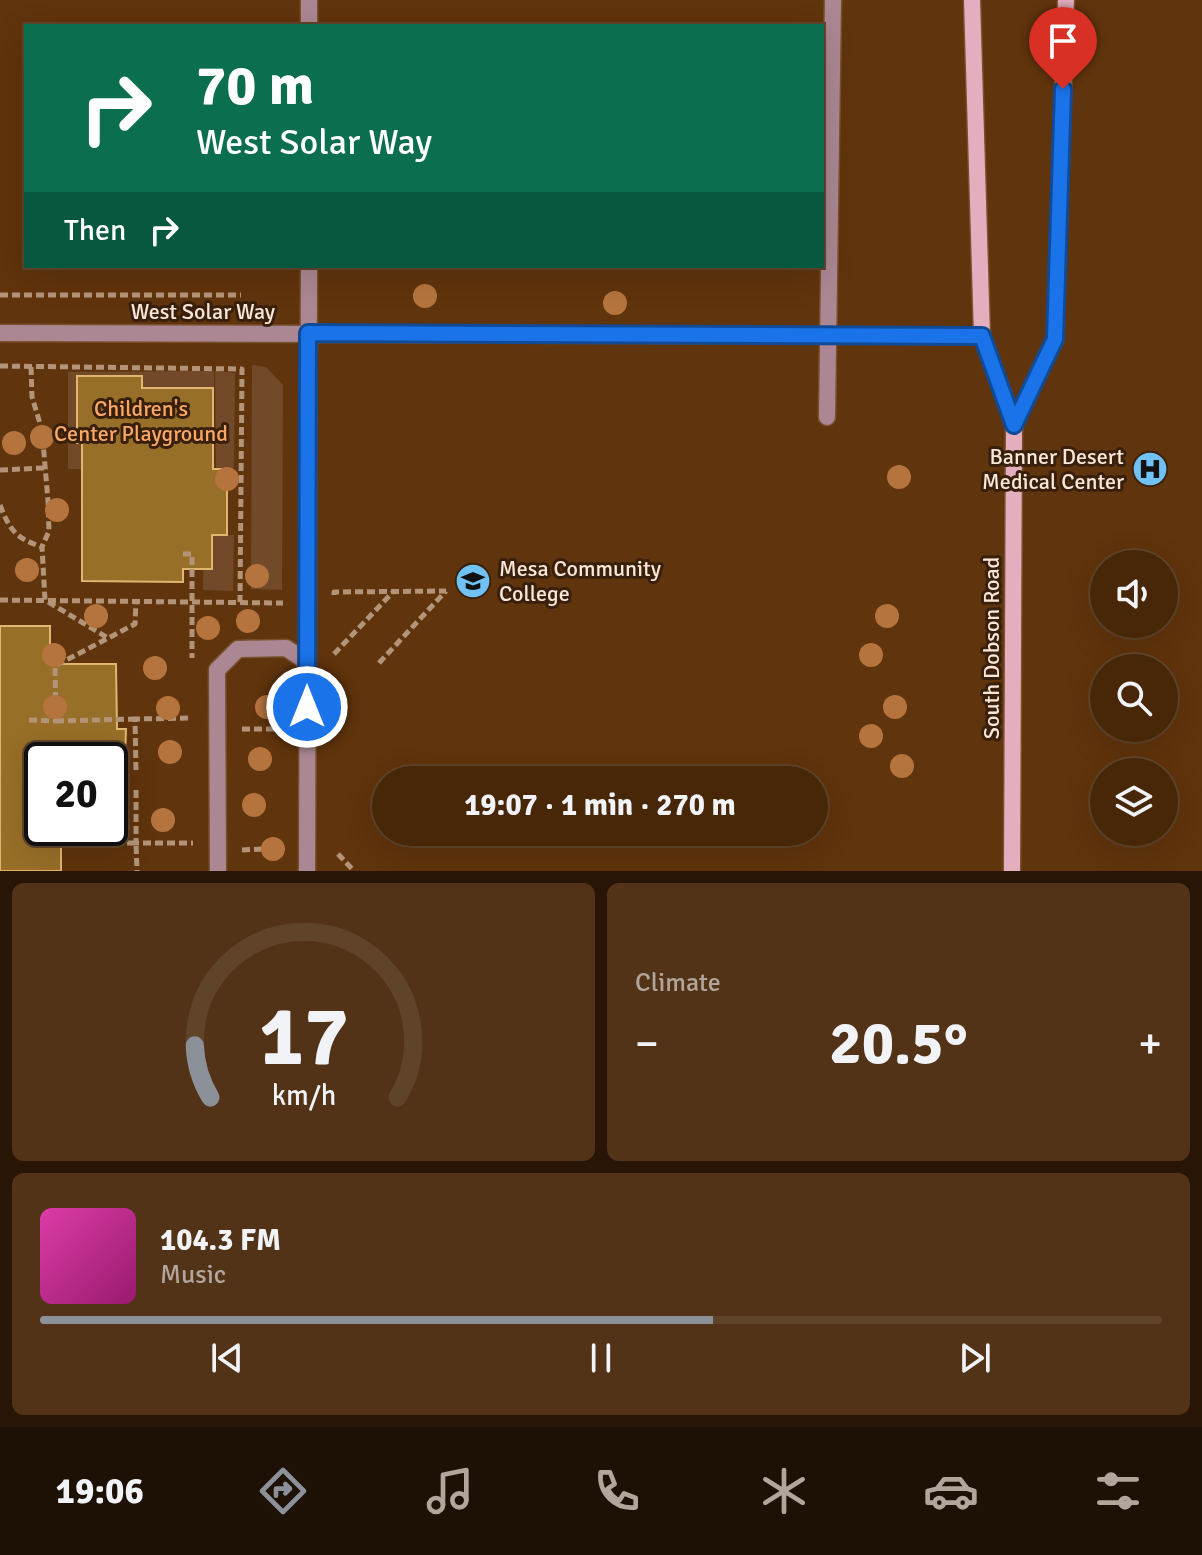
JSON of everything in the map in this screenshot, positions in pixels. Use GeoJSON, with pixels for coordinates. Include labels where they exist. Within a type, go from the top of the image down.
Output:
{"type":"FeatureCollection","features":[{"type":"Feature","properties":{"kind":"main road","name":"South Dobson Road"},"geometry":{"type":"LineString","coordinates":[[972,0],[982,336],[1014,425],[1012,871]]}},
{"type":"Feature","properties":{"kind":"main road","name":"South Dobson Road"},"geometry":{"type":"LineString","coordinates":[[1014,425],[1055,339],[1066,0]]}},
{"type":"Feature","properties":{"kind":"lane"},"geometry":{"type":"LineString","coordinates":[[309,0],[309,24]]}},
{"type":"Feature","properties":{"kind":"lane"},"geometry":{"type":"LineString","coordinates":[[827,417],[833,0]]}},
{"type":"Feature","properties":{"kind":"lane"},"geometry":{"type":"LineString","coordinates":[[307,871],[309,268]]}},
{"type":"Feature","properties":{"kind":"lane","name":"West Solar Way"},"geometry":{"type":"LineString","coordinates":[[0,333],[982,336]]}},
{"type":"Feature","properties":{"kind":"lane"},"geometry":{"type":"LineString","coordinates":[[218,871],[217,670],[238,649],[286,648],[307,662]]}},
{"type":"Feature","properties":{"kind":"path"},"geometry":{"type":"LineString","coordinates":[[0,295],[241,295]]}},
{"type":"Feature","properties":{"kind":"path"},"geometry":{"type":"LineString","coordinates":[[0,366],[242,369],[240,602]]}},
{"type":"Feature","properties":{"kind":"path"},"geometry":{"type":"LineString","coordinates":[[31,367],[32,397],[42,430],[49,531],[42,547],[45,600]]}},
{"type":"Feature","properties":{"kind":"path"},"geometry":{"type":"LineString","coordinates":[[0,470],[44,468]]}},
{"type":"Feature","properties":{"kind":"path"},"geometry":{"type":"LineString","coordinates":[[0,505],[8,526],[23,540],[42,547]]}},
{"type":"Feature","properties":{"kind":"path"},"geometry":{"type":"LineString","coordinates":[[183,554],[192,554],[192,659]]}},
{"type":"Feature","properties":{"kind":"path"},"geometry":{"type":"LineString","coordinates":[[326,662],[394,591]]}},
{"type":"Feature","properties":{"kind":"path"},"geometry":{"type":"LineString","coordinates":[[334,602],[334,592],[446,591],[379,663]]}},
{"type":"Feature","properties":{"kind":"path"},"geometry":{"type":"LineString","coordinates":[[0,600],[284,603]]}},
{"type":"Feature","properties":{"kind":"path"},"geometry":{"type":"LineString","coordinates":[[45,600],[108,638]]}},
{"type":"Feature","properties":{"kind":"path"},"geometry":{"type":"LineString","coordinates":[[56,721],[55,666],[135,624],[136,601]]}},
{"type":"Feature","properties":{"kind":"path"},"geometry":{"type":"LineString","coordinates":[[29,720],[193,718]]}},
{"type":"Feature","properties":{"kind":"path"},"geometry":{"type":"LineString","coordinates":[[135,719],[136,770]]}},
{"type":"Feature","properties":{"kind":"path"},"geometry":{"type":"LineString","coordinates":[[217,730],[307,729]]}},
{"type":"Feature","properties":{"kind":"path"},"geometry":{"type":"LineString","coordinates":[[136,790],[137,871]]}},
{"type":"Feature","properties":{"kind":"path"},"geometry":{"type":"LineString","coordinates":[[128,843],[193,843]]}},
{"type":"Feature","properties":{"kind":"path"},"geometry":{"type":"LineString","coordinates":[[217,851],[307,847]]}},
{"type":"Feature","properties":{"kind":"path"},"geometry":{"type":"LineString","coordinates":[[338,854],[354,871]]}},
{"type":"Feature","properties":{"kind":"green space"},"geometry":{"type":"Polygon","coordinates":[[[252,365],[266,367],[283,385],[282,590],[251,589],[252,365]]]}},
{"type":"Feature","properties":{"kind":"green space","name":"Children's Center Playground"},"geometry":{"type":"Polygon","coordinates":[[[214,371],[214,469],[68,469],[68,372],[214,371]]]}},
{"type":"Feature","properties":{"kind":"green space"},"geometry":{"type":"Polygon","coordinates":[[[215,371],[235,373],[234,468],[216,468],[215,371]]]}},
{"type":"Feature","properties":{"kind":"green space"},"geometry":{"type":"Polygon","coordinates":[[[204,535],[234,535],[233,591],[203,590],[204,535]]]}},
{"type":"Feature","properties":{"kind":"building"},"geometry":{"type":"Polygon","coordinates":[[[77,376],[142,376],[142,388],[213,388],[213,469],[227,469],[227,535],[212,535],[212,569],[183,569],[183,582],[82,581],[82,443],[77,443],[77,376]]]}},
{"type":"Feature","properties":{"kind":"building"},"geometry":{"type":"Polygon","coordinates":[[[0,626],[50,626],[50,664],[116,664],[117,729],[126,729],[126,742],[24,742],[24,846],[61,846],[61,871],[0,871],[0,626]]]}},
{"type":"Feature","properties":{"kind":"place","name":"Banner Desert Medical Center"},"geometry":{"type":"Point","coordinates":[1150,469]}},
{"type":"Feature","properties":{"kind":"place","name":"Mesa Community College"},"geometry":{"type":"Point","coordinates":[473,581]}},
{"type":"Feature","properties":{"kind":"route"},"geometry":{"type":"LineString","coordinates":[[307,707],[308,333],[982,336],[1014,425],[1055,339],[1063,89]]}}]}
